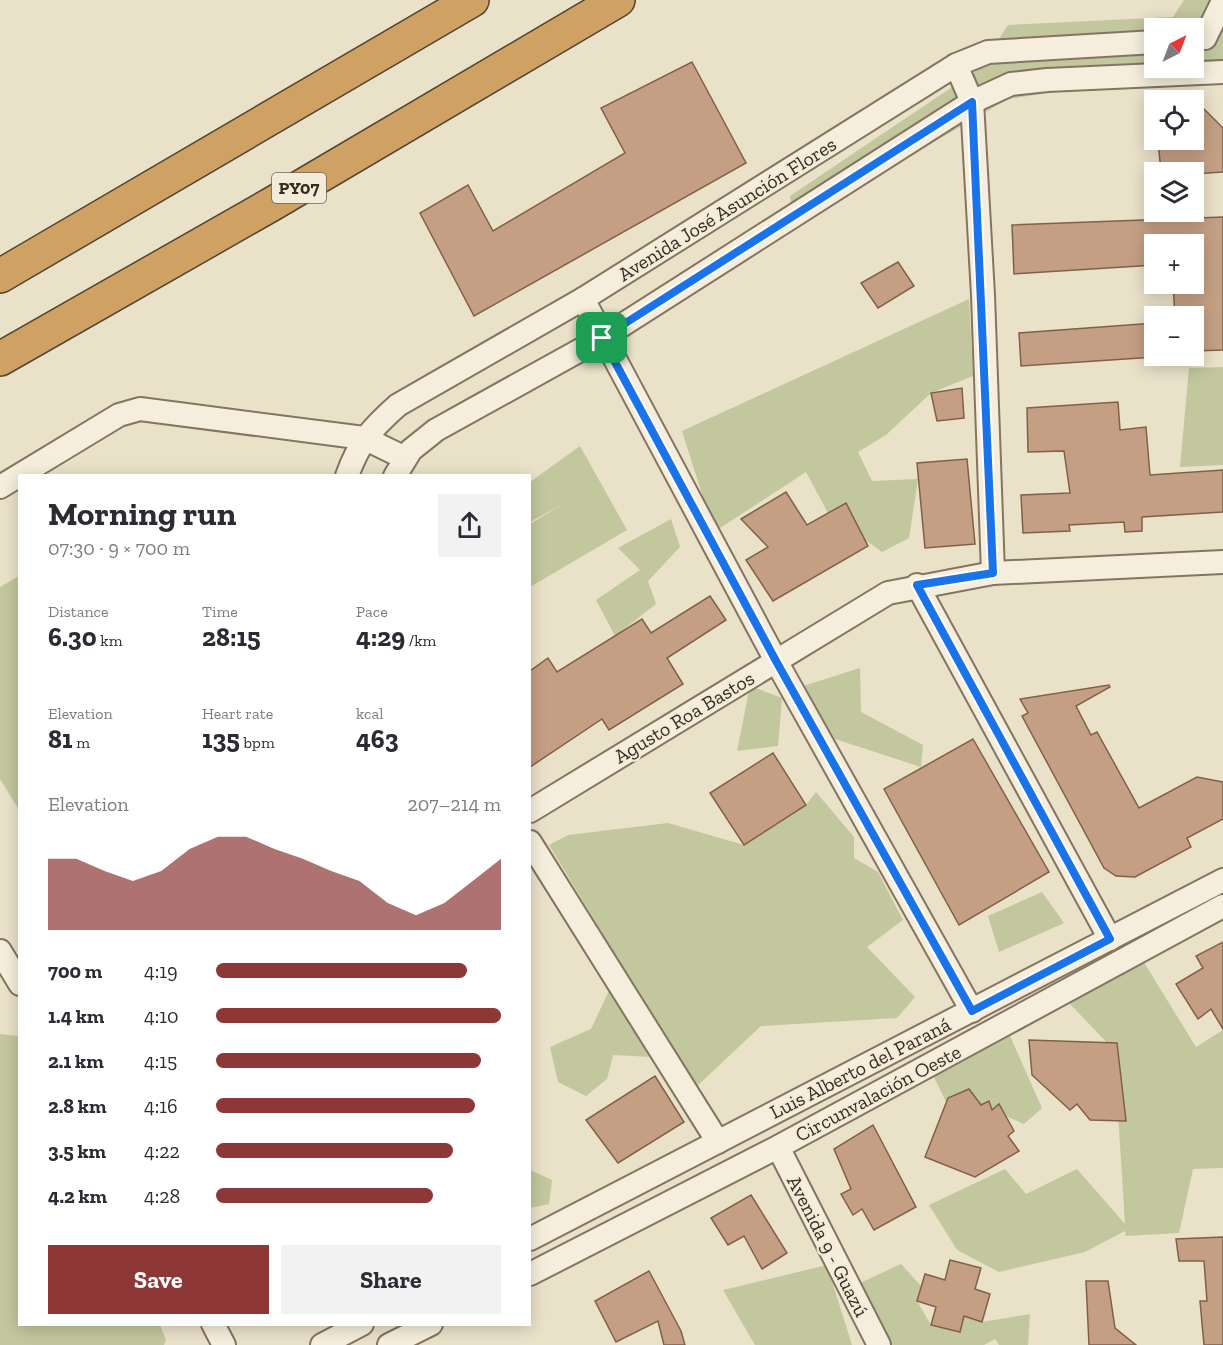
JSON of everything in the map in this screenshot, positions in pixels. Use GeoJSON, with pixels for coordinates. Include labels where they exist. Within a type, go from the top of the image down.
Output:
{"type":"FeatureCollection","features":[{"type":"Feature","properties":{"kind":"highway"},"geometry":{"type":"LineString","coordinates":[[0,276],[472,0]]}},
{"type":"Feature","properties":{"kind":"highway","name":"PY07"},"geometry":{"type":"LineString","coordinates":[[0,359],[272,204],[618,0]]}},
{"type":"Feature","properties":{"kind":"street"},"geometry":{"type":"LineString","coordinates":[[1207,38],[1223,1]]}},
{"type":"Feature","properties":{"kind":"street","name":"Avenida José Asunción Flores"},"geometry":{"type":"LineString","coordinates":[[348,474],[355,452],[371,428],[398,405],[583,299],[956,65],[988,52],[1144,43]]}},
{"type":"Feature","properties":{"kind":"street"},"geometry":{"type":"LineString","coordinates":[[956,65],[972,102],[993,573]]}},
{"type":"Feature","properties":{"kind":"street","name":"Avenida José Asunción Flores"},"geometry":{"type":"LineString","coordinates":[[400,467],[436,430],[602,338],[972,102],[1011,84],[1035,81],[1223,72]]}},
{"type":"Feature","properties":{"kind":"street"},"geometry":{"type":"LineString","coordinates":[[583,299],[776,661],[972,1011]]}},
{"type":"Feature","properties":{"kind":"street"},"geometry":{"type":"LineString","coordinates":[[21,474],[119,415],[140,409],[364,438],[400,467]]}},
{"type":"Feature","properties":{"kind":"street"},"geometry":{"type":"LineString","coordinates":[[0,487],[18,476]]}},
{"type":"Feature","properties":{"kind":"street","name":"Agusto Roa Bastos"},"geometry":{"type":"LineString","coordinates":[[531,810],[888,593],[917,585],[993,573],[1223,562]]}},
{"type":"Feature","properties":{"kind":"street"},"geometry":{"type":"LineString","coordinates":[[917,585],[1110,939]]}},
{"type":"Feature","properties":{"kind":"street"},"geometry":{"type":"LineString","coordinates":[[531,844],[718,1142]]}},
{"type":"Feature","properties":{"kind":"street","name":"Luis Alberto del Paraná"},"geometry":{"type":"LineString","coordinates":[[531,1238],[1223,880]]}},
{"type":"Feature","properties":{"kind":"street","name":"Circunvalación Oeste"},"geometry":{"type":"LineString","coordinates":[[531,1273],[778,1147],[1223,906]]}},
{"type":"Feature","properties":{"kind":"street"},"geometry":{"type":"LineString","coordinates":[[0,951],[18,981]]}},
{"type":"Feature","properties":{"kind":"street","name":"Avenida 9 - Guazú"},"geometry":{"type":"LineString","coordinates":[[778,1147],[879,1345]]}},
{"type":"Feature","properties":{"kind":"street"},"geometry":{"type":"LineString","coordinates":[[214,1326],[224,1345]]}},
{"type":"Feature","properties":{"kind":"street"},"geometry":{"type":"LineString","coordinates":[[322,1345],[358,1326]]}},
{"type":"Feature","properties":{"kind":"street"},"geometry":{"type":"LineString","coordinates":[[390,1345],[427,1326]]}},
{"type":"Feature","properties":{"kind":"green space"},"geometry":{"type":"Polygon","coordinates":[[[1184,0],[1223,0],[1223,67],[1204,70],[1204,18],[1152,18],[1173,17],[1184,0]]]}},
{"type":"Feature","properties":{"kind":"green space"},"geometry":{"type":"Polygon","coordinates":[[[1144,18],[1144,78],[1149,78],[1008,99],[794,223],[790,196],[979,69],[1008,25],[1144,18]]]}},
{"type":"Feature","properties":{"kind":"green space"},"geometry":{"type":"Polygon","coordinates":[[[969,299],[973,376],[931,393],[886,435],[858,452],[872,481],[918,479],[909,538],[882,552],[828,513],[806,472],[714,532],[682,431],[969,299]]]}},
{"type":"Feature","properties":{"kind":"green space"},"geometry":{"type":"Polygon","coordinates":[[[1223,367],[1223,465],[1180,467],[1189,368],[1223,367]]]}},
{"type":"Feature","properties":{"kind":"green space"},"geometry":{"type":"Polygon","coordinates":[[[580,446],[627,530],[531,586],[531,523],[563,504],[531,521],[531,481],[580,446]]]}},
{"type":"Feature","properties":{"kind":"green space"},"geometry":{"type":"Polygon","coordinates":[[[671,519],[680,547],[648,581],[656,604],[615,636],[596,600],[640,570],[618,548],[671,519]]]}},
{"type":"Feature","properties":{"kind":"green space"},"geometry":{"type":"Polygon","coordinates":[[[18,577],[18,808],[0,779],[0,587],[18,577]]]}},
{"type":"Feature","properties":{"kind":"green space"},"geometry":{"type":"Polygon","coordinates":[[[860,668],[861,712],[923,745],[921,767],[835,739],[800,687],[860,668]]]}},
{"type":"Feature","properties":{"kind":"green space"},"geometry":{"type":"Polygon","coordinates":[[[750,686],[782,698],[778,746],[737,751],[750,686]]]}},
{"type":"Feature","properties":{"kind":"green space"},"geometry":{"type":"Polygon","coordinates":[[[816,792],[854,837],[854,858],[878,872],[903,920],[867,947],[915,997],[897,1018],[761,1026],[696,1087],[549,845],[568,835],[668,823],[744,845],[806,805],[816,792]]]}},
{"type":"Feature","properties":{"kind":"green space"},"geometry":{"type":"Polygon","coordinates":[[[1042,892],[1064,923],[999,952],[988,916],[1042,892]]]}},
{"type":"Feature","properties":{"kind":"green space"},"geometry":{"type":"Polygon","coordinates":[[[1140,956],[1196,1047],[1223,1030],[1223,1168],[1193,1169],[1179,1233],[1126,1236],[1125,1231],[1085,1252],[999,1272],[957,1250],[929,1205],[1005,1169],[1026,1194],[1077,1169],[1125,1224],[1114,1050],[1070,1004],[1140,956]]]}},
{"type":"Feature","properties":{"kind":"green space"},"geometry":{"type":"Polygon","coordinates":[[[615,978],[653,1057],[613,1055],[607,1079],[586,1096],[558,1082],[550,1047],[591,1029],[615,978]]]}},
{"type":"Feature","properties":{"kind":"green space"},"geometry":{"type":"Polygon","coordinates":[[[0,1034],[18,1036],[18,1326],[160,1326],[166,1340],[164,1345],[0,1345],[0,1034]]]}},
{"type":"Feature","properties":{"kind":"green space"},"geometry":{"type":"Polygon","coordinates":[[[1010,1036],[1042,1108],[1024,1124],[1006,1116],[1000,1121],[976,1100],[948,1106],[934,1077],[1010,1036]]]}},
{"type":"Feature","properties":{"kind":"green space"},"geometry":{"type":"Polygon","coordinates":[[[531,1170],[552,1180],[549,1204],[531,1208],[531,1170]]]}},
{"type":"Feature","properties":{"kind":"green space"},"geometry":{"type":"Polygon","coordinates":[[[901,1264],[921,1286],[917,1301],[931,1325],[959,1332],[964,1316],[982,1322],[1030,1314],[1028,1345],[999,1345],[995,1339],[984,1345],[890,1345],[858,1284],[901,1264]]]}},
{"type":"Feature","properties":{"kind":"green space"},"geometry":{"type":"Polygon","coordinates":[[[827,1265],[852,1345],[755,1345],[723,1290],[827,1265]]]}},
{"type":"Feature","properties":{"kind":"building"},"geometry":{"type":"Polygon","coordinates":[[[692,62],[746,163],[474,316],[420,213],[468,185],[493,231],[625,153],[601,108],[692,62]]]}},
{"type":"Feature","properties":{"kind":"building"},"geometry":{"type":"Polygon","coordinates":[[[1204,109],[1223,128],[1223,172],[1204,173],[1204,162],[1160,162],[1159,150],[1204,150],[1204,109]]]}},
{"type":"Feature","properties":{"kind":"building"},"geometry":{"type":"Polygon","coordinates":[[[1223,217],[1223,350],[1204,351],[1204,306],[1174,306],[1174,294],[1204,294],[1204,234],[1144,234],[1144,266],[1014,274],[1012,225],[1144,220],[1144,222],[1204,222],[1204,218],[1223,217]]]}},
{"type":"Feature","properties":{"kind":"building"},"geometry":{"type":"Polygon","coordinates":[[[898,262],[914,286],[878,308],[861,283],[898,262]]]}},
{"type":"Feature","properties":{"kind":"building"},"geometry":{"type":"Polygon","coordinates":[[[1144,324],[1144,358],[1021,366],[1019,333],[1144,324]]]}},
{"type":"Feature","properties":{"kind":"building"},"geometry":{"type":"Polygon","coordinates":[[[962,388],[964,418],[937,421],[931,393],[962,388]]]}},
{"type":"Feature","properties":{"kind":"building"},"geometry":{"type":"Polygon","coordinates":[[[1118,402],[1120,430],[1146,427],[1150,475],[1223,470],[1223,512],[1142,517],[1142,531],[1125,532],[1124,522],[1069,525],[1070,531],[1023,533],[1021,495],[1070,493],[1064,451],[1028,452],[1027,408],[1118,402]]]}},
{"type":"Feature","properties":{"kind":"building"},"geometry":{"type":"Polygon","coordinates":[[[967,459],[975,544],[925,548],[917,463],[967,459]]]}},
{"type":"Feature","properties":{"kind":"building"},"geometry":{"type":"Polygon","coordinates":[[[786,492],[807,525],[846,503],[868,546],[773,601],[746,560],[768,547],[741,519],[786,492]]]}},
{"type":"Feature","properties":{"kind":"building"},"geometry":{"type":"Polygon","coordinates":[[[710,596],[726,620],[667,658],[683,684],[609,730],[602,719],[531,766],[531,670],[548,658],[557,672],[642,619],[651,633],[710,596]]]}},
{"type":"Feature","properties":{"kind":"building"},"geometry":{"type":"Polygon","coordinates":[[[1109,685],[1110,687],[1076,706],[1091,735],[1097,732],[1139,808],[1197,777],[1223,782],[1223,819],[1187,838],[1191,847],[1135,877],[1116,876],[1104,868],[1022,716],[1028,713],[1020,699],[1109,685]]]}},
{"type":"Feature","properties":{"kind":"building"},"geometry":{"type":"Polygon","coordinates":[[[973,739],[1049,872],[959,925],[884,789],[973,739]]]}},
{"type":"Feature","properties":{"kind":"building"},"geometry":{"type":"Polygon","coordinates":[[[773,753],[806,805],[744,845],[710,793],[773,753]]]}},
{"type":"Feature","properties":{"kind":"building"},"geometry":{"type":"Polygon","coordinates":[[[1223,942],[1223,1029],[1211,1009],[1198,1019],[1176,984],[1203,968],[1196,956],[1223,942]]]}},
{"type":"Feature","properties":{"kind":"building"},"geometry":{"type":"Polygon","coordinates":[[[1029,1040],[1117,1043],[1126,1121],[1090,1120],[1077,1104],[1070,1110],[1032,1075],[1029,1040]]]}},
{"type":"Feature","properties":{"kind":"building"},"geometry":{"type":"Polygon","coordinates":[[[655,1076],[684,1122],[618,1163],[586,1120],[655,1076]]]}},
{"type":"Feature","properties":{"kind":"building"},"geometry":{"type":"Polygon","coordinates":[[[969,1089],[981,1105],[989,1101],[992,1110],[999,1104],[1014,1131],[1008,1136],[1019,1151],[975,1177],[925,1157],[948,1098],[969,1089]]]}},
{"type":"Feature","properties":{"kind":"building"},"geometry":{"type":"Polygon","coordinates":[[[873,1125],[916,1207],[874,1230],[862,1209],[853,1215],[841,1194],[851,1189],[834,1149],[873,1125]]]}},
{"type":"Feature","properties":{"kind":"building"},"geometry":{"type":"Polygon","coordinates":[[[751,1195],[787,1253],[762,1269],[744,1236],[728,1245],[711,1218],[751,1195]]]}},
{"type":"Feature","properties":{"kind":"building"},"geometry":{"type":"Polygon","coordinates":[[[1223,1237],[1223,1345],[1204,1345],[1200,1301],[1207,1301],[1204,1261],[1179,1261],[1176,1239],[1223,1237]]]}},
{"type":"Feature","properties":{"kind":"building"},"geometry":{"type":"Polygon","coordinates":[[[950,1260],[981,1268],[975,1289],[990,1294],[982,1322],[964,1316],[960,1332],[931,1325],[936,1307],[917,1301],[925,1274],[945,1280],[950,1260]]]}},
{"type":"Feature","properties":{"kind":"building"},"geometry":{"type":"Polygon","coordinates":[[[649,1271],[681,1331],[685,1345],[664,1345],[658,1321],[616,1342],[595,1301],[649,1271]]]}},
{"type":"Feature","properties":{"kind":"building"},"geometry":{"type":"Polygon","coordinates":[[[1086,1281],[1108,1281],[1115,1328],[1136,1345],[1089,1345],[1086,1281]]]}},
{"type":"Feature","properties":{"kind":"route"},"geometry":{"type":"LineString","coordinates":[[972,102],[983,295],[993,573],[917,585],[1110,939],[972,1011],[776,661],[602,338],[972,102]]}}]}
